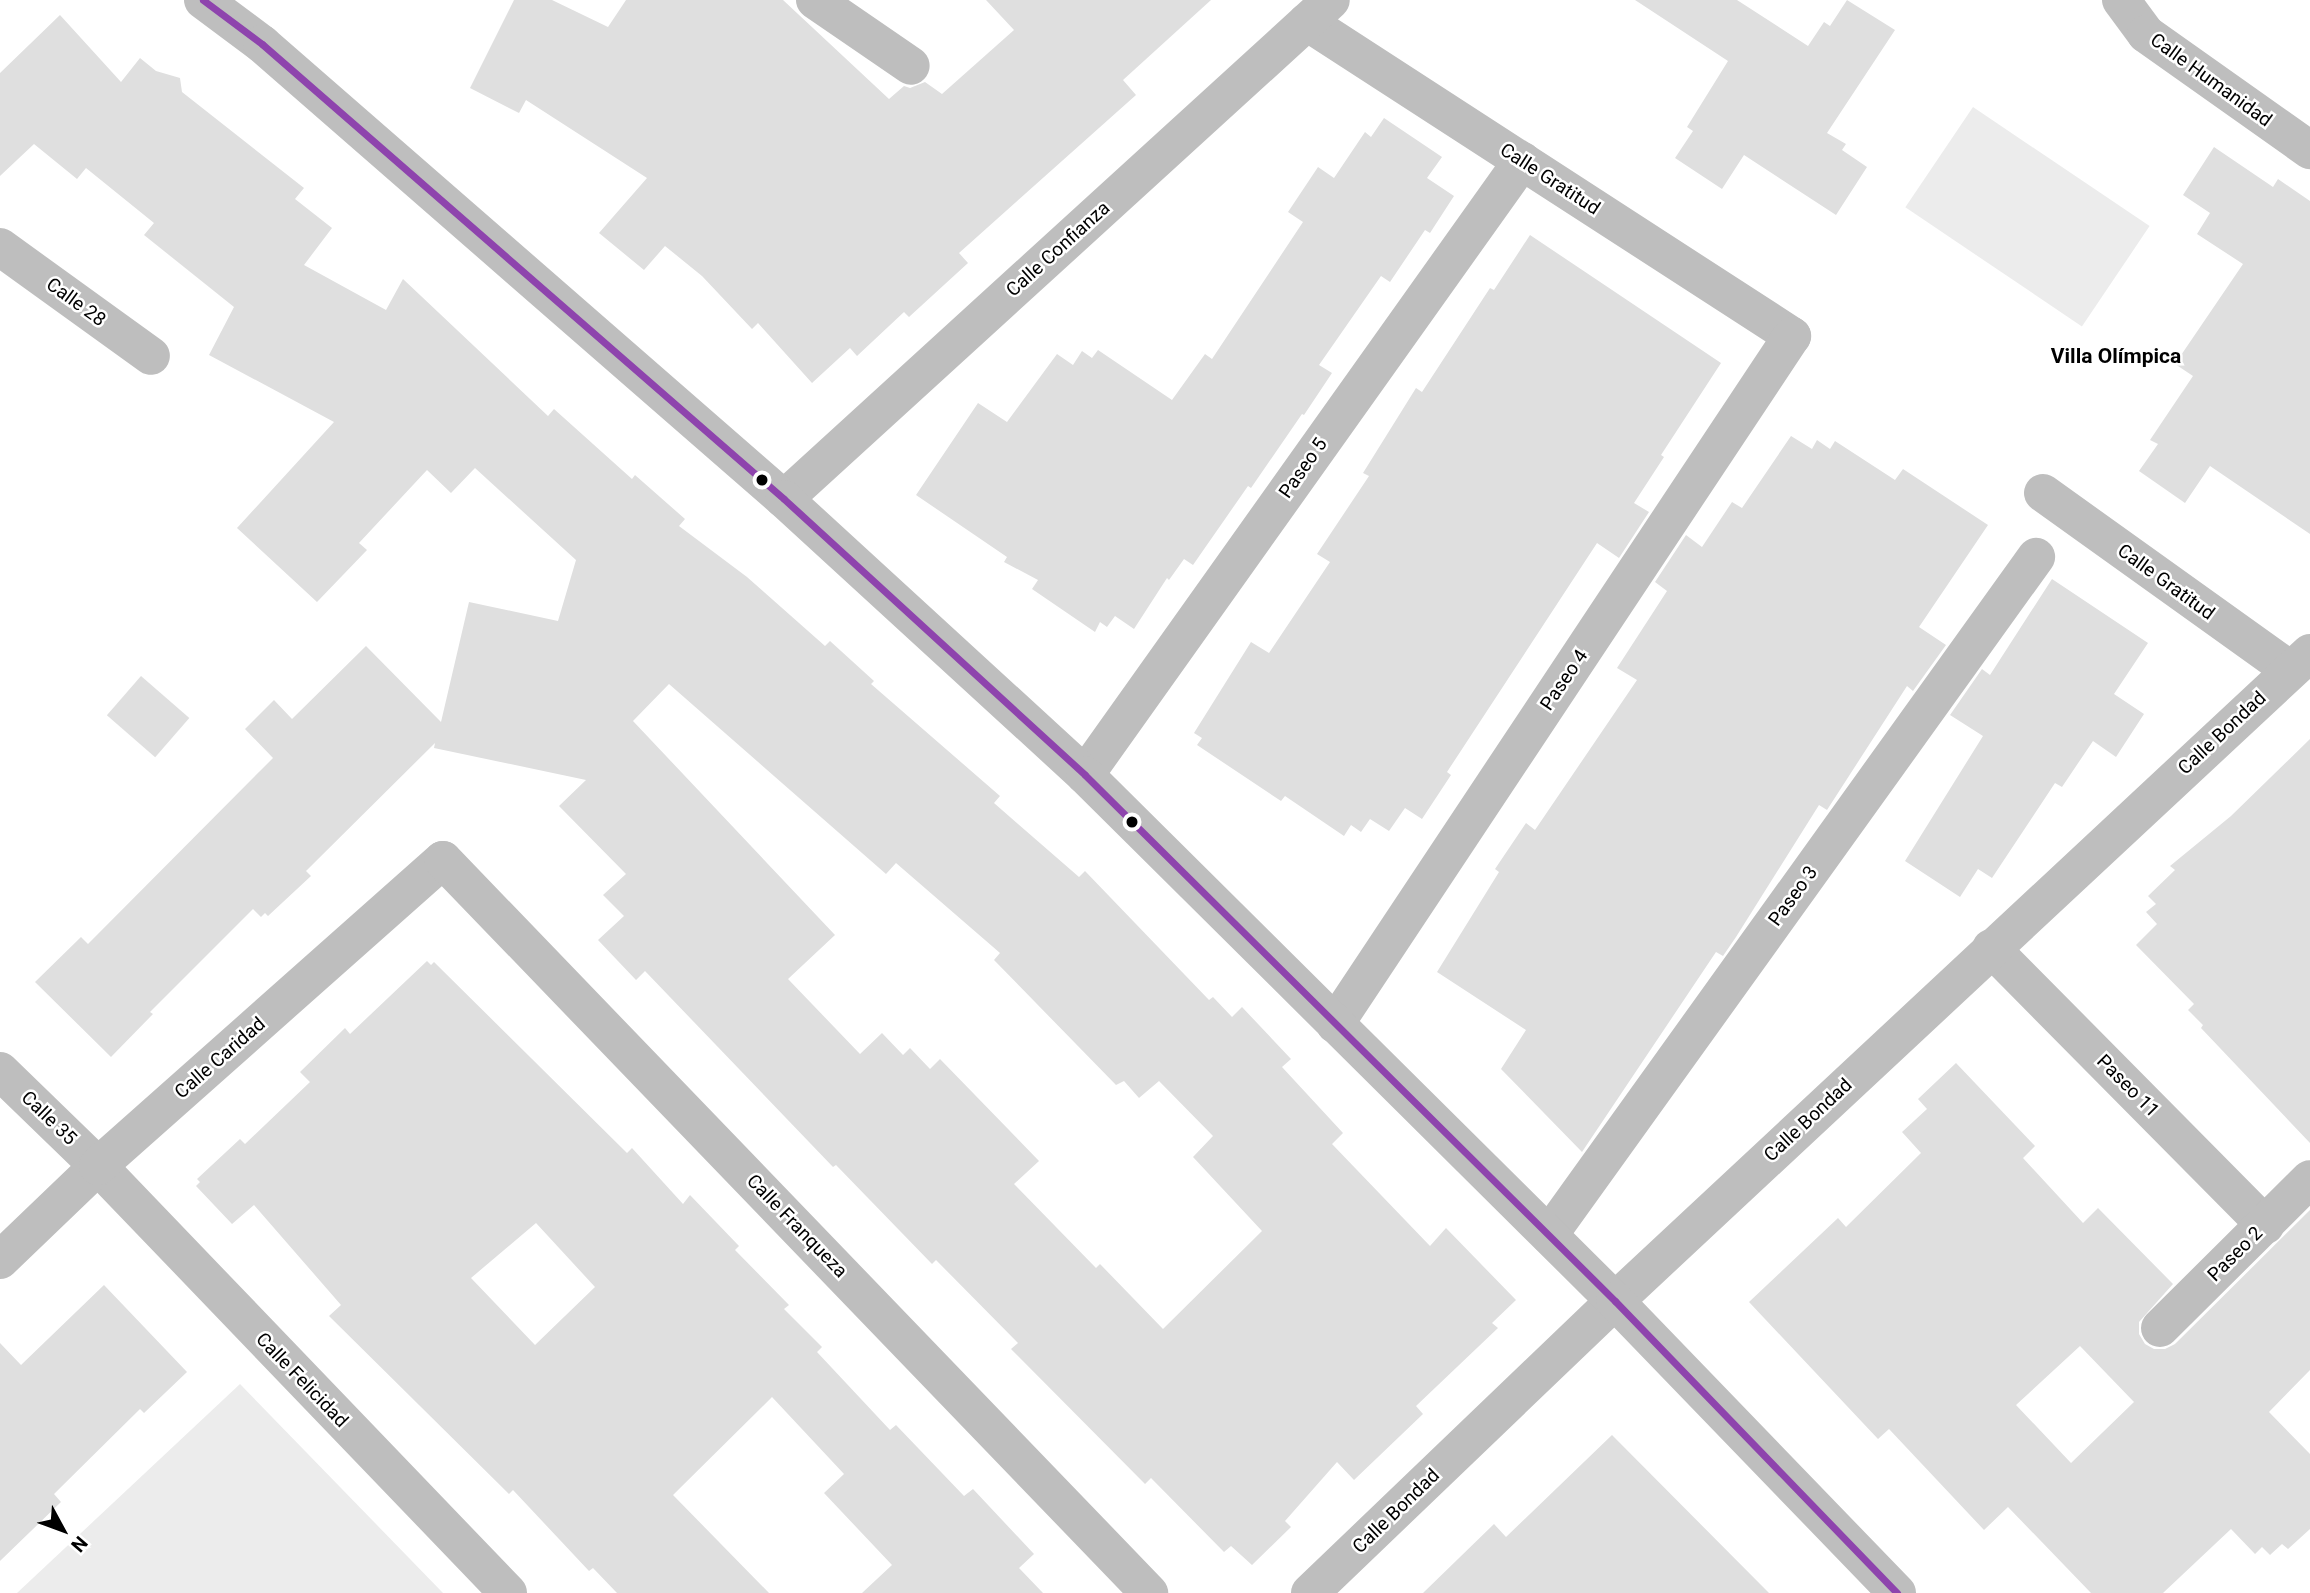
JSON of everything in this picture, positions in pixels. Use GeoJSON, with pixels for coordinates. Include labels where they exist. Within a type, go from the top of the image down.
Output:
{"type":"FeatureCollection","features":[{"type":"Feature","properties":{"kind":"street"},"geometry":{"type":"LineString","coordinates":[[203,0],[262,44],[784,499],[1085,775],[1615,1301],[1897,1593]]}},
{"type":"Feature","properties":{"kind":"street"},"geometry":{"type":"LineString","coordinates":[[815,0],[911,66]]}},
{"type":"Feature","properties":{"kind":"street","name":"Calle Humanidad"},"geometry":{"type":"LineString","coordinates":[[2121,0],[2146,34],[2310,150]]}},
{"type":"Feature","properties":{"kind":"street","name":"Calle Confianza"},"geometry":{"type":"LineString","coordinates":[[784,499],[1319,11]]}},
{"type":"Feature","properties":{"kind":"street","name":"Calle Gratitud"},"geometry":{"type":"LineString","coordinates":[[1319,11],[1522,161],[1792,336]]}},
{"type":"Feature","properties":{"kind":"street","name":"Paseo 5"},"geometry":{"type":"LineString","coordinates":[[1085,775],[1522,161]]}},
{"type":"Feature","properties":{"kind":"street","name":"Calle 28"},"geometry":{"type":"LineString","coordinates":[[0,247],[151,356]]}},
{"type":"Feature","properties":{"kind":"street","name":"Paseo 4"},"geometry":{"type":"LineString","coordinates":[[1335,1024],[1792,336]]}},
{"type":"Feature","properties":{"kind":"street","name":"Calle Gratitud"},"geometry":{"type":"LineString","coordinates":[[2043,493],[2300,662]]}},
{"type":"Feature","properties":{"kind":"street","name":"Paseo 3"},"geometry":{"type":"LineString","coordinates":[[1549,1235],[2036,557]]}},
{"type":"Feature","properties":{"kind":"street","name":"Calle Bondad"},"geometry":{"type":"LineString","coordinates":[[1310,1593],[1615,1301],[2300,662]]}},
{"type":"Feature","properties":{"kind":"street","name":"Calle Caridad"},"geometry":{"type":"LineString","coordinates":[[0,1260],[98,1166],[443,860]]}},
{"type":"Feature","properties":{"kind":"street","name":"Calle Franqueza"},"geometry":{"type":"LineString","coordinates":[[443,860],[1149,1593]]}},
{"type":"Feature","properties":{"kind":"street","name":"Paseo 11"},"geometry":{"type":"LineString","coordinates":[[1991,948],[2264,1225]]}},
{"type":"Feature","properties":{"kind":"street","name":"Calle 35"},"geometry":{"type":"LineString","coordinates":[[0,1071],[98,1166]]}},
{"type":"Feature","properties":{"kind":"street","name":"Calle Felicidad"},"geometry":{"type":"LineString","coordinates":[[98,1166],[508,1593]]}},
{"type":"Feature","properties":{"kind":"street","name":"Paseo 2"},"geometry":{"type":"LineString","coordinates":[[2160,1328],[2310,1179]]}},
{"type":"Feature","properties":{"kind":"shaded area"},"geometry":{"type":"Polygon","coordinates":[[[1973,107],[2150,226],[2082,326],[1905,207],[1973,107]]]}},
{"type":"Feature","properties":{"kind":"shaded area"},"geometry":{"type":"Polygon","coordinates":[[[240,1384],[443,1593],[17,1593],[240,1384]]]}},
{"type":"Feature","properties":{"kind":"building"},"geometry":{"type":"Polygon","coordinates":[[[514,0],[552,0],[608,27],[626,0],[783,0],[889,99],[904,86],[910,88],[925,82],[942,94],[1014,30],[986,0],[1211,0],[1123,80],[1136,95],[959,253],[968,263],[909,317],[904,312],[857,356],[850,348],[812,383],[758,323],[752,329],[702,276],[665,246],[644,270],[599,233],[647,178],[526,100],[519,113],[470,88],[514,0]]]}},
{"type":"Feature","properties":{"kind":"building"},"geometry":{"type":"Polygon","coordinates":[[[1635,0],[1737,0],[1808,46],[1824,22],[1830,26],[1847,0],[1895,30],[1827,133],[1846,144],[1842,150],[1867,167],[1836,215],[1744,155],[1722,189],[1675,158],[1693,131],[1687,127],[1728,61],[1635,0]]]}},
{"type":"Feature","properties":{"kind":"building"},"geometry":{"type":"Polygon","coordinates":[[[60,15],[121,82],[140,58],[156,71],[180,78],[182,92],[304,188],[295,199],[332,228],[304,265],[386,310],[403,279],[548,416],[554,409],[632,479],[635,475],[685,519],[679,526],[747,577],[825,646],[830,641],[874,681],[871,684],[1000,796],[994,803],[1079,877],[1085,871],[1209,1000],[1213,997],[1232,1017],[1242,1007],[1291,1059],[1282,1067],[1343,1133],[1332,1144],[1430,1246],[1446,1228],[1516,1300],[1492,1323],[1498,1328],[1416,1406],[1423,1414],[1354,1480],[1337,1462],[1285,1521],[1291,1527],[1252,1565],[1231,1546],[1224,1552],[1151,1478],[1145,1484],[1011,1349],[1018,1343],[936,1260],[932,1264],[836,1165],[833,1167],[645,971],[636,980],[598,940],[624,916],[603,895],[626,874],[559,806],[586,780],[434,748],[435,743],[306,871],[311,876],[268,916],[265,913],[261,917],[253,909],[150,1012],[153,1014],[111,1057],[35,982],[81,937],[88,944],[273,758],[245,729],[274,700],[292,719],[366,646],[441,722],[469,602],[558,621],[576,560],[475,468],[451,493],[427,470],[359,543],[367,550],[317,602],[237,528],[334,422],[209,355],[234,307],[144,235],[154,223],[86,168],[77,179],[34,144],[0,176],[0,73],[60,15]],[[669,684],[633,721],[835,935],[788,979],[860,1054],[882,1033],[903,1055],[910,1048],[930,1069],[940,1059],[1039,1161],[1014,1184],[1096,1268],[1100,1264],[1163,1329],[1262,1231],[1193,1157],[1213,1136],[1159,1081],[1139,1098],[1124,1081],[1116,1085],[994,960],[1000,953],[896,863],[886,874],[669,684]]]}},
{"type":"Feature","properties":{"kind":"building"},"geometry":{"type":"Polygon","coordinates":[[[1384,118],[1442,157],[1427,178],[1454,196],[1430,233],[1425,230],[1390,282],[1381,276],[1319,365],[1332,373],[1304,415],[1302,414],[1251,488],[1248,486],[1193,565],[1184,559],[1169,580],[1167,578],[1134,629],[1115,616],[1107,627],[1100,622],[1095,632],[1032,589],[1038,580],[1004,562],[1007,557],[916,495],[978,403],[1007,422],[1057,354],[1073,365],[1082,351],[1092,358],[1098,350],[1172,400],[1205,354],[1212,359],[1303,222],[1288,212],[1318,167],[1334,178],[1365,132],[1371,137],[1384,118]]]}},
{"type":"Feature","properties":{"kind":"building"},"geometry":{"type":"Polygon","coordinates":[[[2214,147],[2273,187],[2278,179],[2310,201],[2310,534],[2210,466],[2185,503],[2139,471],[2158,444],[2150,440],[2193,376],[2175,364],[2243,264],[2197,234],[2210,213],[2183,195],[2214,147]]]}},
{"type":"Feature","properties":{"kind":"building"},"geometry":{"type":"Polygon","coordinates":[[[1530,235],[1721,363],[1661,455],[1664,457],[1634,503],[1649,512],[1619,558],[1597,543],[1447,772],[1451,775],[1422,819],[1405,808],[1389,831],[1370,819],[1361,832],[1351,825],[1344,836],[1285,796],[1281,801],[1197,745],[1202,738],[1194,733],[1251,642],[1269,653],[1330,562],[1317,554],[1369,476],[1363,473],[1416,388],[1422,392],[1490,288],[1494,290],[1530,235]]]}},
{"type":"Feature","properties":{"kind":"building"},"geometry":{"type":"Polygon","coordinates":[[[1791,436],[1812,449],[1817,440],[1830,449],[1835,441],[1895,480],[1903,469],[1988,525],[1919,627],[1946,645],[1913,691],[1907,686],[1827,810],[1819,805],[1736,937],[1723,956],[1716,952],[1582,1152],[1501,1069],[1526,1030],[1437,972],[1499,872],[1495,869],[1526,823],[1535,830],[1637,680],[1617,668],[1667,591],[1655,582],[1686,535],[1702,547],[1732,502],[1742,508],[1791,436]]]}},
{"type":"Feature","properties":{"kind":"building"},"geometry":{"type":"Polygon","coordinates":[[[2052,579],[2148,643],[2114,694],[2144,714],[2116,757],[2093,741],[2062,787],[2055,783],[1992,878],[1978,869],[1960,897],[1905,861],[1983,736],[1950,715],[1982,669],[1990,675],[2052,579]]]}},
{"type":"Feature","properties":{"kind":"building"},"geometry":{"type":"Polygon","coordinates":[[[141,676],[189,718],[155,757],[107,715],[141,676]]]}},
{"type":"Feature","properties":{"kind":"building"},"geometry":{"type":"Polygon","coordinates":[[[2310,739],[2310,1143],[2201,1028],[2203,1025],[2188,1010],[2194,1004],[2136,945],[2157,924],[2146,912],[2156,904],[2148,896],[2175,870],[2170,866],[2231,816],[2310,739]]]}},
{"type":"Feature","properties":{"kind":"building"},"geometry":{"type":"Polygon","coordinates":[[[427,961],[431,965],[434,962],[627,1153],[632,1148],[683,1204],[690,1195],[739,1246],[735,1250],[789,1305],[784,1309],[822,1347],[817,1352],[890,1430],[896,1425],[964,1496],[973,1489],[1034,1554],[1019,1568],[1043,1593],[862,1593],[892,1565],[824,1493],[844,1474],[772,1397],[673,1495],[769,1593],[617,1593],[593,1568],[589,1571],[513,1490],[509,1494],[329,1316],[341,1305],[254,1205],[232,1224],[196,1186],[200,1182],[197,1179],[240,1139],[245,1144],[310,1082],[300,1072],[345,1028],[350,1034],[427,961]],[[536,1223],[471,1278],[535,1345],[595,1287],[536,1223]]]}},
{"type":"Feature","properties":{"kind":"building"},"geometry":{"type":"Polygon","coordinates":[[[1956,1063],[2035,1146],[2023,1158],[2083,1223],[2098,1208],[2173,1284],[2139,1322],[2139,1334],[2145,1344],[2154,1349],[2165,1349],[2175,1344],[2310,1210],[2310,1370],[2269,1412],[2310,1454],[2310,1529],[2288,1549],[2282,1544],[2270,1555],[2262,1547],[2255,1554],[2231,1529],[2163,1593],[2091,1593],[2008,1507],[1984,1530],[1889,1429],[1878,1439],[1749,1302],[1838,1218],[1846,1227],[1921,1153],[1902,1132],[1927,1109],[1918,1099],[1956,1063]],[[2080,1346],[2016,1405],[2071,1463],[2134,1402],[2080,1346]]]}},
{"type":"Feature","properties":{"kind":"building"},"geometry":{"type":"Polygon","coordinates":[[[104,1285],[187,1372],[144,1413],[140,1409],[54,1494],[61,1502],[0,1561],[0,1343],[21,1365],[104,1285]]]}},
{"type":"Feature","properties":{"kind":"building"},"geometry":{"type":"Polygon","coordinates":[[[1612,1435],[1769,1593],[1423,1593],[1494,1524],[1506,1537],[1612,1435]]]}},
{"type":"Feature","properties":{"kind":"transit line"},"geometry":{"type":"LineString","coordinates":[[203,0],[262,44],[784,499],[1085,775],[1615,1301],[1897,1593]]}},
{"type":"Feature","properties":{"kind":"district","name":"Villa Olímpica"},"geometry":{"type":"Point","coordinates":[2116,356]}}]}
